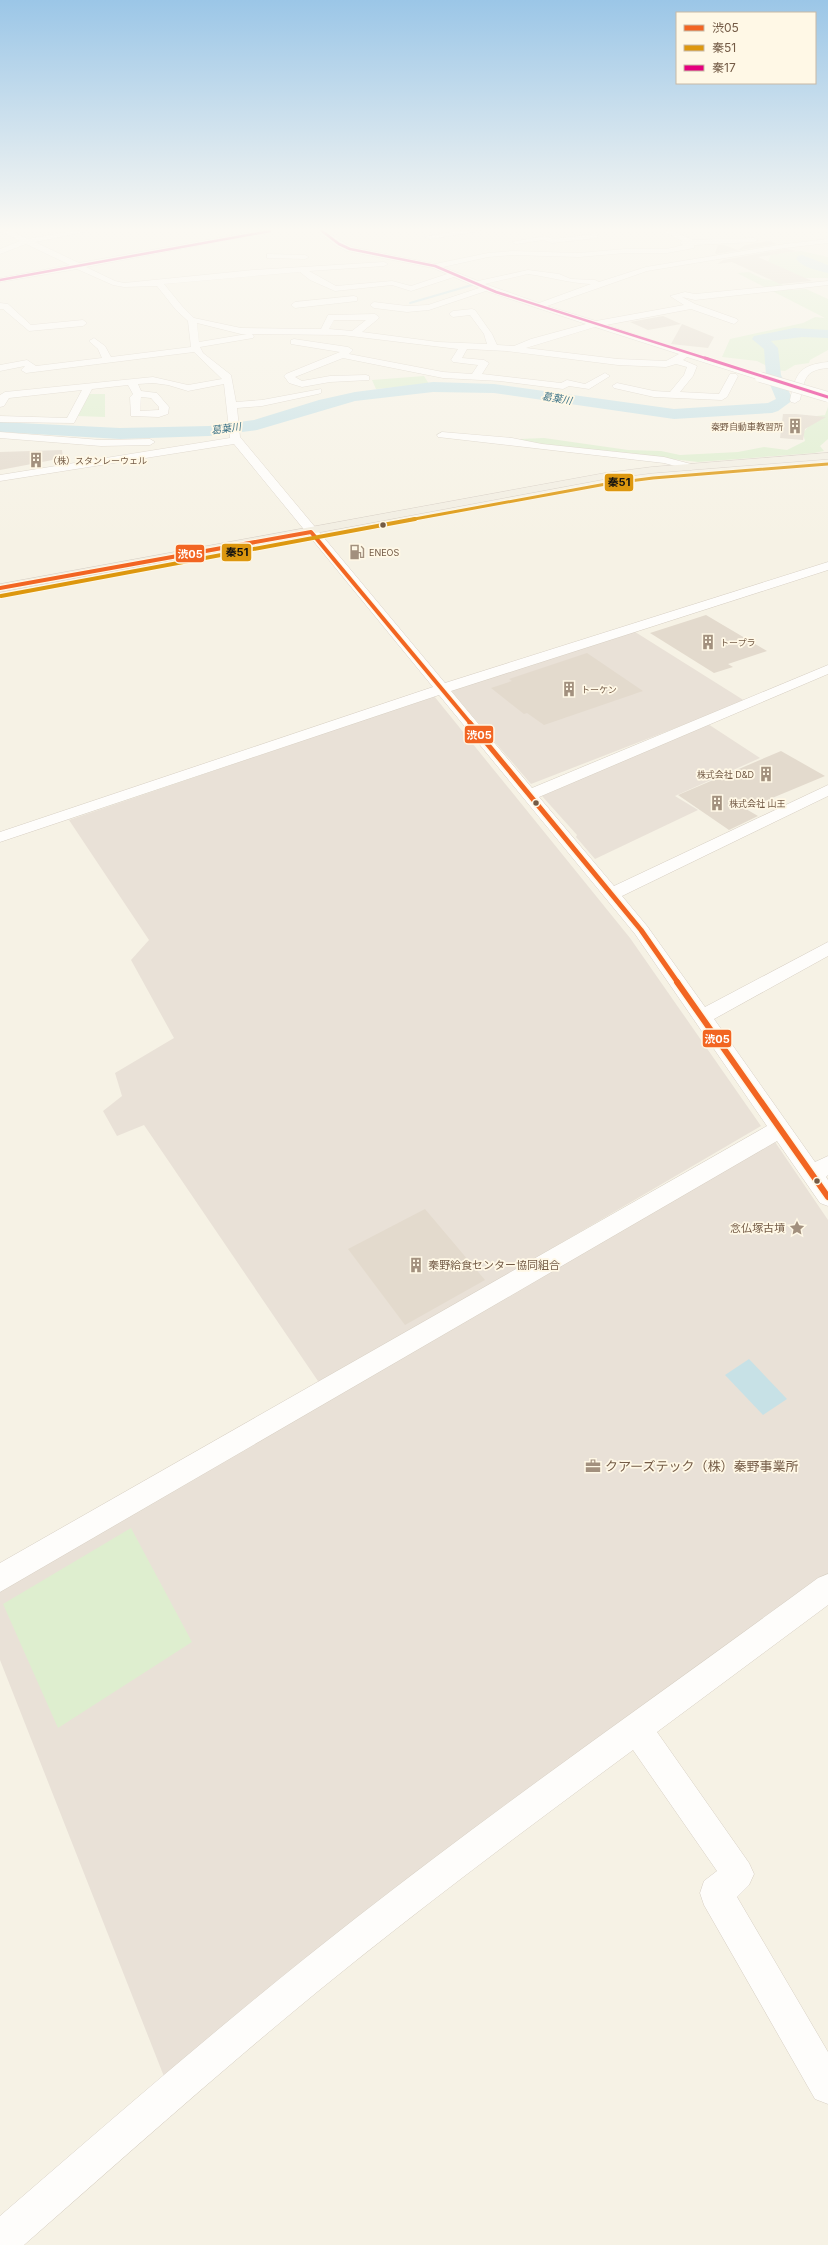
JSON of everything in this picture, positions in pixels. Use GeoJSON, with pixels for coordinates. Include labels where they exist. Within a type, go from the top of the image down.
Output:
{"type":"FeatureCollection","features":[{"type":"Feature","properties":{"kind":"main road"},"geometry":{"type":"LineString","coordinates":[[0,588],[311,532],[605,476],[691,467],[828,456]]}},
{"type":"Feature","properties":{"kind":"street"},"geometry":{"type":"LineString","coordinates":[[194,336],[199,354],[222,370],[227,381],[237,439],[311,532],[612,894],[640,930],[780,1129],[820,1169],[828,1197]]}},
{"type":"Feature","properties":{"kind":"street"},"geometry":{"type":"LineString","coordinates":[[0,368],[27,363],[30,370],[108,360],[196,347],[246,336]]}},
{"type":"Feature","properties":{"kind":"street"},"geometry":{"type":"LineString","coordinates":[[256,336],[258,338],[348,350],[342,355],[289,376],[290,379],[302,384],[330,379],[369,384]]}},
{"type":"Feature","properties":{"kind":"street"},"geometry":{"type":"LineString","coordinates":[[381,336],[464,346],[517,349],[612,362],[656,364],[676,361],[692,366],[688,376],[673,394]]}},
{"type":"Feature","properties":{"kind":"street"},"geometry":{"type":"LineString","coordinates":[[489,336],[493,347]]}},
{"type":"Feature","properties":{"kind":"street"},"geometry":{"type":"LineString","coordinates":[[517,349],[534,341],[553,336]]}},
{"type":"Feature","properties":{"kind":"street"},"geometry":{"type":"LineString","coordinates":[[632,336],[828,397]]}},
{"type":"Feature","properties":{"kind":"street"},"geometry":{"type":"LineString","coordinates":[[369,384],[364,368],[366,361],[398,337]]}},
{"type":"Feature","properties":{"kind":"street"},"geometry":{"type":"LineString","coordinates":[[93,344],[102,348],[108,360]]}},
{"type":"Feature","properties":{"kind":"street"},"geometry":{"type":"LineString","coordinates":[[464,346],[456,360],[484,363],[475,377]]}},
{"type":"Feature","properties":{"kind":"street"},"geometry":{"type":"LineString","coordinates":[[676,361],[686,353]]}},
{"type":"Feature","properties":{"kind":"street"},"geometry":{"type":"LineString","coordinates":[[342,355],[366,361],[443,375],[500,378],[563,386],[567,383],[586,387],[605,376]]}},
{"type":"Feature","properties":{"kind":"street"},"geometry":{"type":"LineString","coordinates":[[795,400],[802,372],[807,367],[828,365]]}},
{"type":"Feature","properties":{"kind":"street"},"geometry":{"type":"LineString","coordinates":[[617,386],[640,392],[722,397],[733,376]]}},
{"type":"Feature","properties":{"kind":"street"},"geometry":{"type":"LineString","coordinates":[[1,400],[5,395],[48,391],[57,386],[106,377],[108,385]]}},
{"type":"Feature","properties":{"kind":"street"},"geometry":{"type":"LineString","coordinates":[[15,384],[88,388],[153,380],[169,382],[188,388],[227,381]]}},
{"type":"Feature","properties":{"kind":"street"},"geometry":{"type":"LineString","coordinates":[[132,382],[136,392],[139,394]]}},
{"type":"Feature","properties":{"kind":"street"},"geometry":{"type":"LineString","coordinates":[[232,405],[262,403],[336,387],[369,384]]}},
{"type":"Feature","properties":{"kind":"street"},"geometry":{"type":"LineString","coordinates":[[0,419],[70,421],[88,388]]}},
{"type":"Feature","properties":{"kind":"street"},"geometry":{"type":"LineString","coordinates":[[32,420],[48,391]]}},
{"type":"Feature","properties":{"kind":"street"},"geometry":{"type":"LineString","coordinates":[[0,435],[101,443],[188,441],[223,438],[237,439]]}},
{"type":"Feature","properties":{"kind":"street"},"geometry":{"type":"LineString","coordinates":[[442,435],[664,460],[691,467]]}},
{"type":"Feature","properties":{"kind":"street"},"geometry":{"type":"LineString","coordinates":[[0,478],[237,439]]}},
{"type":"Feature","properties":{"kind":"street"},"geometry":{"type":"LineString","coordinates":[[0,837],[442,689],[828,566]]}},
{"type":"Feature","properties":{"kind":"street"},"geometry":{"type":"LineString","coordinates":[[530,795],[828,669]]}},
{"type":"Feature","properties":{"kind":"street"},"geometry":{"type":"LineString","coordinates":[[612,894],[828,790]]}},
{"type":"Feature","properties":{"kind":"street"},"geometry":{"type":"LineString","coordinates":[[701,1018],[828,948]]}},
{"type":"Feature","properties":{"kind":"street"},"geometry":{"type":"LineString","coordinates":[[0,1578],[780,1129]]}},
{"type":"Feature","properties":{"kind":"street"},"geometry":{"type":"LineString","coordinates":[[0,2241],[105,2149],[306,1979],[496,1831],[828,1588]]}},
{"type":"Feature","properties":{"kind":"street"},"geometry":{"type":"LineString","coordinates":[[637,1729],[738,1874],[716,1893],[828,2086]]}},
{"type":"Feature","properties":{"kind":"shaded area"},"geometry":{"type":"Polygon","coordinates":[[[632,630],[745,701],[531,784],[450,690],[632,630]]]}},
{"type":"Feature","properties":{"kind":"shaded area"},"geometry":{"type":"Polygon","coordinates":[[[434,696],[630,938],[761,1126],[320,1384],[144,1125],[117,1136],[103,1111],[122,1096],[115,1073],[174,1038],[131,960],[149,940],[69,820],[434,696]]]}},
{"type":"Feature","properties":{"kind":"shaded area"},"geometry":{"type":"Polygon","coordinates":[[[708,724],[760,758],[675,796],[698,810],[595,859],[576,837],[577,835],[542,796],[708,724]]]}},
{"type":"Feature","properties":{"kind":"shaded area"},"geometry":{"type":"Polygon","coordinates":[[[773,1139],[828,1220],[828,1573],[165,2079],[0,1660],[0,1587],[773,1139]]]}},
{"type":"Feature","properties":{"kind":"green space"},"geometry":{"type":"Polygon","coordinates":[[[745,336],[828,336],[828,350],[810,360],[809,363],[795,365],[785,371],[775,370],[757,361],[722,357],[730,339],[745,336]]]}},
{"type":"Feature","properties":{"kind":"green space"},"geometry":{"type":"Polygon","coordinates":[[[424,376],[429,384],[376,389],[372,380],[424,376]]]}},
{"type":"Feature","properties":{"kind":"green space"},"geometry":{"type":"Polygon","coordinates":[[[88,394],[105,394],[105,417],[77,416],[88,394]]]}},
{"type":"Feature","properties":{"kind":"green space"},"geometry":{"type":"Polygon","coordinates":[[[828,407],[828,439],[820,446],[824,451],[814,453],[698,462],[522,442],[520,439],[544,438],[628,450],[661,451],[680,455],[738,452],[764,447],[787,450],[805,441],[803,433],[817,416],[825,415],[828,407]]]}},
{"type":"Feature","properties":{"kind":"green space"},"geometry":{"type":"Polygon","coordinates":[[[131,1528],[192,1642],[58,1728],[3,1604],[131,1528]]]}},
{"type":"Feature","properties":{"kind":"water"},"geometry":{"type":"Polygon","coordinates":[[[749,1359],[787,1399],[763,1415],[725,1375],[749,1359]]]}},
{"type":"Feature","properties":{"kind":"building"},"geometry":{"type":"Polygon","coordinates":[[[676,336],[714,337],[708,348],[671,344],[676,336]]]}},
{"type":"Feature","properties":{"kind":"building","name":"秦野自動車教習所"},"geometry":{"type":"Polygon","coordinates":[[[783,414],[826,417],[805,429],[803,440],[780,438],[783,414]]]}},
{"type":"Feature","properties":{"kind":"building","name":"（株）スタンレーウェル"},"geometry":{"type":"Polygon","coordinates":[[[62,450],[63,458],[0,470],[0,452],[62,450]]]}},
{"type":"Feature","properties":{"kind":"building","name":"トープラ"},"geometry":{"type":"Polygon","coordinates":[[[706,615],[767,651],[728,664],[733,667],[714,673],[650,633],[706,615]]]}},
{"type":"Feature","properties":{"kind":"building","name":"トーケン"},"geometry":{"type":"Polygon","coordinates":[[[587,653],[643,691],[544,725],[527,713],[524,714],[491,688],[512,681],[509,679],[587,653]]]}},
{"type":"Feature","properties":{"kind":"building"},"geometry":{"type":"Polygon","coordinates":[[[781,751],[825,776],[746,809],[758,816],[729,830],[678,795],[781,751]]]}},
{"type":"Feature","properties":{"kind":"building","name":"秦野給食センター協同組合"},"geometry":{"type":"Polygon","coordinates":[[[425,1209],[485,1280],[405,1325],[348,1249],[425,1209]]]}},
{"type":"Feature","properties":{"kind":"waterway","name":"葛葉川"},"geometry":{"type":"LineString","coordinates":[[0,427],[120,434],[209,431],[257,425],[325,404],[355,397],[386,391],[433,387],[464,387],[524,392],[614,407],[674,414],[772,408],[785,400],[778,388],[774,375],[771,362],[771,348],[759,339],[774,336]]}},
{"type":"Feature","properties":{"kind":"transit line","name":"秦17"},"geometry":{"type":"LineString","coordinates":[[634,336],[828,397]]}},
{"type":"Feature","properties":{"kind":"transit line","name":"秦51"},"geometry":{"type":"LineString","coordinates":[[1,596],[606,484],[653,478],[828,464]]}},
{"type":"Feature","properties":{"kind":"transit line","name":"渋05"},"geometry":{"type":"LineString","coordinates":[[0,588],[311,532],[641,930],[828,1197]]}},
{"type":"Feature","properties":{"kind":"place","name":"秦野自動車教習所"},"geometry":{"type":"Point","coordinates":[795,426]}},
{"type":"Feature","properties":{"kind":"place","name":"（株）スタンレーウェル"},"geometry":{"type":"Point","coordinates":[36,460]}},
{"type":"Feature","properties":{"kind":"place","name":"ENEOS"},"geometry":{"type":"Point","coordinates":[357,552]}},
{"type":"Feature","properties":{"kind":"place","name":"トープラ"},"geometry":{"type":"Point","coordinates":[708,642]}},
{"type":"Feature","properties":{"kind":"place","name":"トーケン"},"geometry":{"type":"Point","coordinates":[569,689]}},
{"type":"Feature","properties":{"kind":"place","name":"株式会社 D&D"},"geometry":{"type":"Point","coordinates":[766,774]}},
{"type":"Feature","properties":{"kind":"place","name":"株式会社 山王"},"geometry":{"type":"Point","coordinates":[717,803]}},
{"type":"Feature","properties":{"kind":"place","name":"念仏塚古墳"},"geometry":{"type":"Point","coordinates":[797,1228]}},
{"type":"Feature","properties":{"kind":"place","name":"秦野給食センター協同組合"},"geometry":{"type":"Point","coordinates":[416,1265]}},
{"type":"Feature","properties":{"kind":"place","name":"クアーズテック（株）秦野事業所"},"geometry":{"type":"Point","coordinates":[593,1466]}}]}
